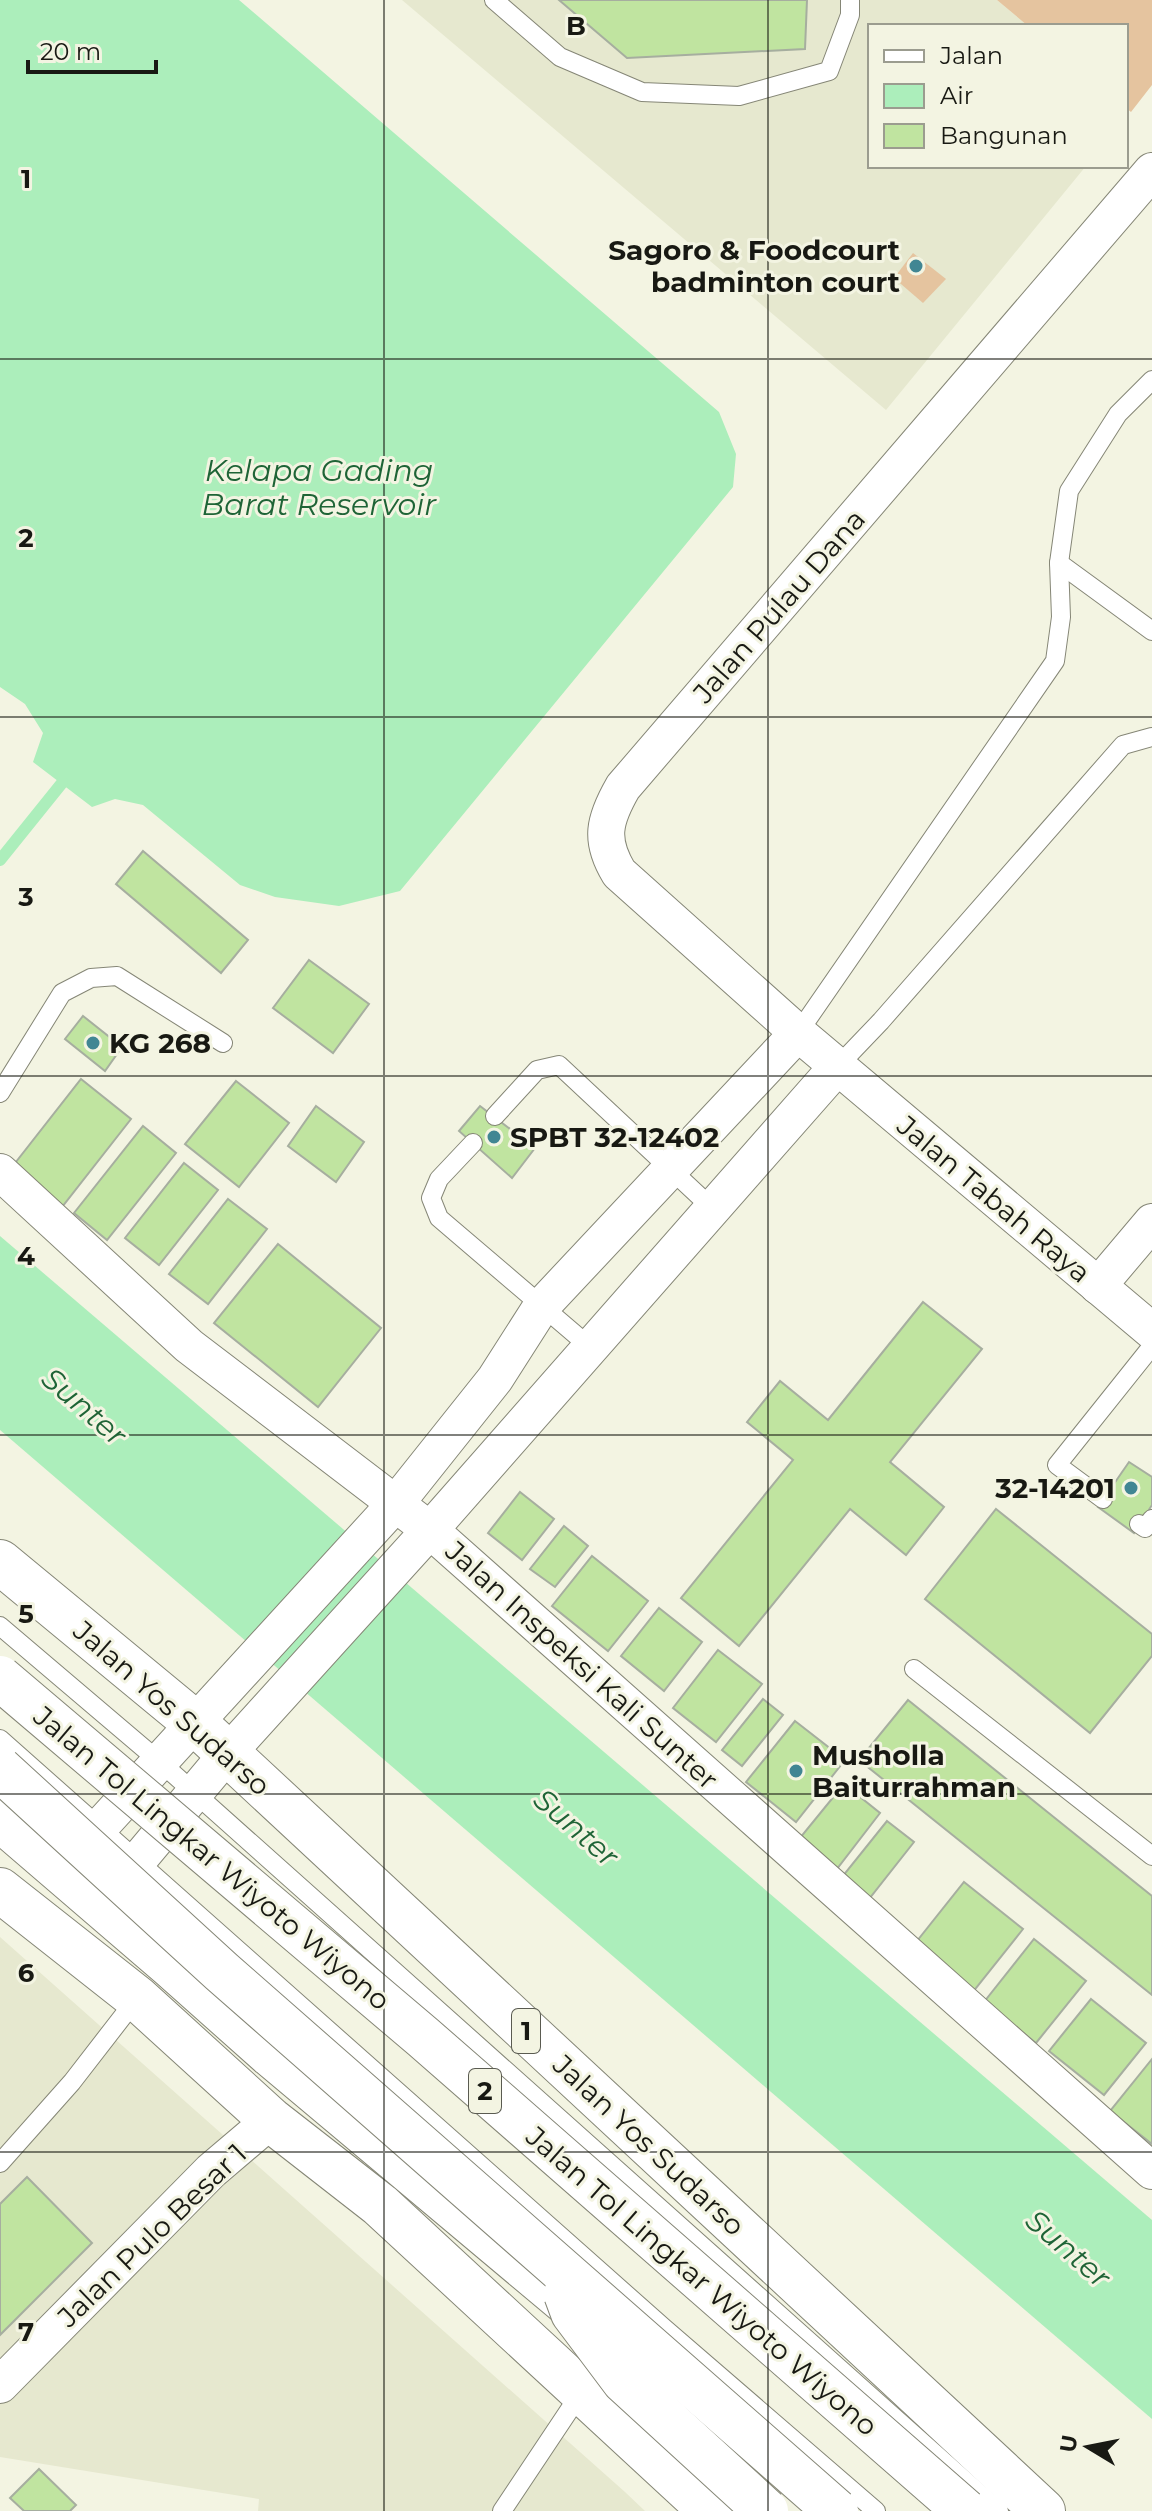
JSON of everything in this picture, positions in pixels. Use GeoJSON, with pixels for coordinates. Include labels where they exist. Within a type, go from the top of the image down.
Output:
{"type":"FeatureCollection","features":[{"type":"Feature","properties":{"kind":"highway","name":"Jalan Yos Sudarso"},"geometry":{"type":"LineString","coordinates":[[0,1562],[228,1753],[1043,2511]]}},
{"type":"Feature","properties":{"kind":"highway","name":"Jalan Tol Lingkar Wiyoto Wiyono"},"geometry":{"type":"LineString","coordinates":[[0,1678],[423,2037],[965,2511]]}},
{"type":"Feature","properties":{"kind":"highway"},"geometry":{"type":"LineString","coordinates":[[0,1769],[222,1972],[557,2268],[802,2509]]}},
{"type":"Feature","properties":{"kind":"highway"},"geometry":{"type":"LineString","coordinates":[[0,1819],[271,2055],[746,2451],[802,2509]]}},
{"type":"Feature","properties":{"kind":"highway"},"geometry":{"type":"LineString","coordinates":[[0,1890],[137,1998],[271,2120],[380,2205],[711,2511]]}},
{"type":"Feature","properties":{"kind":"highway"},"geometry":{"type":"LineString","coordinates":[[199,2054],[271,2055]]}},
{"type":"Feature","properties":{"kind":"highway"},"geometry":{"type":"LineString","coordinates":[[557,2268],[573,2313],[624,2381],[802,2509]]}},
{"type":"Feature","properties":{"kind":"street","name":"Jalan Pulau Dana"},"geometry":{"type":"LineString","coordinates":[[831,1074],[790,1041],[619,873],[608,854],[605,830],[612,806],[623,787],[1152,171]]}},
{"type":"Feature","properties":{"kind":"street"},"geometry":{"type":"LineString","coordinates":[[60,1870],[397,1502],[495,1379],[541,1307],[790,1041]]}},
{"type":"Feature","properties":{"kind":"street"},"geometry":{"type":"LineString","coordinates":[[100,1906],[228,1753],[831,1074]]}},
{"type":"Feature","properties":{"kind":"street","name":"Jalan Tabah Raya"},"geometry":{"type":"LineString","coordinates":[[831,1074],[1152,1331]]}},
{"type":"Feature","properties":{"kind":"street","name":"Jalan Inspeksi Kali Sunter"},"geometry":{"type":"LineString","coordinates":[[0,1172],[189,1346],[397,1502],[418,1542],[1152,2171]]}},
{"type":"Feature","properties":{"kind":"street"},"geometry":{"type":"LineString","coordinates":[[1098,1286],[1152,1222]]}},
{"type":"Feature","properties":{"kind":"street","name":"Jalan Pulo Besar 1"},"geometry":{"type":"LineString","coordinates":[[0,2385],[211,2171],[271,2120]]}},
{"type":"Feature","properties":{"kind":"lane"},"geometry":{"type":"LineString","coordinates":[[494,0],[560,57],[642,92],[739,96],[829,71],[850,15],[850,0]]}},
{"type":"Feature","properties":{"kind":"lane"},"geometry":{"type":"LineString","coordinates":[[790,1041],[1055,661],[1061,617],[1059,563],[1069,491],[1118,414],[1152,380]]}},
{"type":"Feature","properties":{"kind":"lane"},"geometry":{"type":"LineString","coordinates":[[1059,563],[1152,631]]}},
{"type":"Feature","properties":{"kind":"lane"},"geometry":{"type":"LineString","coordinates":[[831,1074],[1123,745],[1152,737]]}},
{"type":"Feature","properties":{"kind":"lane"},"geometry":{"type":"LineString","coordinates":[[0,1093],[62,993],[91,978],[117,976],[223,1043]]}},
{"type":"Feature","properties":{"kind":"lane"},"geometry":{"type":"LineString","coordinates":[[495,1116],[537,1070],[559,1065],[712,1208]]}},
{"type":"Feature","properties":{"kind":"lane"},"geometry":{"type":"LineString","coordinates":[[473,1143],[439,1179],[431,1198],[439,1218],[590,1347]]}},
{"type":"Feature","properties":{"kind":"lane"},"geometry":{"type":"LineString","coordinates":[[1103,1499],[1057,1465],[1152,1346]]}},
{"type":"Feature","properties":{"kind":"lane"},"geometry":{"type":"LineString","coordinates":[[0,1626],[160,1762],[999,2511]]}},
{"type":"Feature","properties":{"kind":"lane"},"geometry":{"type":"LineString","coordinates":[[914,1669],[1152,1856]]}},
{"type":"Feature","properties":{"kind":"lane"},"geometry":{"type":"LineString","coordinates":[[0,1739],[664,2328],[876,2511]]}},
{"type":"Feature","properties":{"kind":"lane"},"geometry":{"type":"LineString","coordinates":[[0,2163],[72,2082],[137,1998]]}},
{"type":"Feature","properties":{"kind":"lane"},"geometry":{"type":"LineString","coordinates":[[502,2511],[582,2391]]}},
{"type":"Feature","properties":{"kind":"shaded area"},"geometry":{"type":"Polygon","coordinates":[[[402,0],[997,0],[1026,24],[868,24],[868,168],[1084,168],[886,410],[402,0]]]}},
{"type":"Feature","properties":{"kind":"shaded area"},"geometry":{"type":"Polygon","coordinates":[[[997,0],[1152,0],[1152,85],[1131,112],[1128,110],[1128,24],[1026,24],[997,0]]]}},
{"type":"Feature","properties":{"kind":"shaded area","name":"Sagoro & Foodcourt badminton court"},"geometry":{"type":"Polygon","coordinates":[[[913,253],[946,279],[923,303],[894,278],[913,253]]]}},
{"type":"Feature","properties":{"kind":"shaded area"},"geometry":{"type":"Polygon","coordinates":[[[0,1937],[645,2511],[258,2511],[259,2499],[0,2457],[0,1937]]]}},
{"type":"Feature","properties":{"kind":"water","name":"Kelapa Gading Barat Reservoir"},"geometry":{"type":"Polygon","coordinates":[[[0,0],[239,0],[719,412],[736,454],[733,487],[400,891],[339,906],[275,897],[240,885],[143,805],[115,799],[92,807],[33,762],[43,733],[25,704],[0,687],[0,0]]]}},
{"type":"Feature","properties":{"kind":"water","name":"Sunter"},"geometry":{"type":"Polygon","coordinates":[[[0,1236],[1152,2220],[1152,2419],[0,1430],[0,1236]]]}},
{"type":"Feature","properties":{"kind":"building"},"geometry":{"type":"Polygon","coordinates":[[[559,0],[807,0],[805,49],[627,58],[559,0]]]}},
{"type":"Feature","properties":{"kind":"building"},"geometry":{"type":"Polygon","coordinates":[[[143,851],[248,940],[221,973],[116,884],[143,851]]]}},
{"type":"Feature","properties":{"kind":"building"},"geometry":{"type":"Polygon","coordinates":[[[309,960],[369,1004],[333,1053],[273,1008],[309,960]]]}},
{"type":"Feature","properties":{"kind":"building","name":"KG 268"},"geometry":{"type":"Polygon","coordinates":[[[83,1016],[122,1047],[105,1071],[65,1039],[83,1016]]]}},
{"type":"Feature","properties":{"kind":"building"},"geometry":{"type":"Polygon","coordinates":[[[81,1079],[131,1119],[62,1207],[12,1167],[81,1079]]]}},
{"type":"Feature","properties":{"kind":"building"},"geometry":{"type":"Polygon","coordinates":[[[236,1081],[289,1123],[239,1187],[185,1144],[236,1081]]]}},
{"type":"Feature","properties":{"kind":"building"},"geometry":{"type":"Polygon","coordinates":[[[316,1106],[364,1142],[336,1182],[288,1146],[316,1106]]]}},
{"type":"Feature","properties":{"kind":"building","name":"SPBT 32-12402"},"geometry":{"type":"Polygon","coordinates":[[[480,1106],[535,1148],[512,1178],[459,1131],[480,1106]]]}},
{"type":"Feature","properties":{"kind":"building"},"geometry":{"type":"Polygon","coordinates":[[[143,1126],[176,1153],[107,1240],[74,1213],[143,1126]]]}},
{"type":"Feature","properties":{"kind":"building"},"geometry":{"type":"Polygon","coordinates":[[[184,1163],[218,1190],[159,1265],[125,1238],[184,1163]]]}},
{"type":"Feature","properties":{"kind":"building"},"geometry":{"type":"Polygon","coordinates":[[[228,1199],[267,1229],[208,1304],[169,1274],[228,1199]]]}},
{"type":"Feature","properties":{"kind":"building"},"geometry":{"type":"Polygon","coordinates":[[[278,1244],[381,1328],[318,1407],[214,1323],[278,1244]]]}},
{"type":"Feature","properties":{"kind":"building"},"geometry":{"type":"Polygon","coordinates":[[[923,1302],[982,1349],[890,1462],[944,1507],[906,1555],[850,1509],[739,1646],[681,1598],[793,1460],[747,1422],[780,1381],[828,1420],[923,1302]]]}},
{"type":"Feature","properties":{"kind":"building","name":"32-14201"},"geometry":{"type":"Polygon","coordinates":[[[1129,1462],[1152,1477],[1152,1505],[1134,1533],[1098,1507],[1129,1462]]]}},
{"type":"Feature","properties":{"kind":"building"},"geometry":{"type":"Polygon","coordinates":[[[520,1492],[554,1519],[522,1560],[488,1533],[520,1492]]]}},
{"type":"Feature","properties":{"kind":"building"},"geometry":{"type":"Polygon","coordinates":[[[996,1509],[1152,1634],[1152,1656],[1090,1733],[925,1599],[996,1509]]]}},
{"type":"Feature","properties":{"kind":"building"},"geometry":{"type":"Polygon","coordinates":[[[564,1526],[588,1546],[555,1587],[530,1569],[564,1526]]]}},
{"type":"Feature","properties":{"kind":"building"},"geometry":{"type":"Polygon","coordinates":[[[592,1556],[648,1601],[608,1651],[552,1606],[592,1556]]]}},
{"type":"Feature","properties":{"kind":"building"},"geometry":{"type":"Polygon","coordinates":[[[659,1608],[702,1642],[664,1691],[621,1656],[659,1608]]]}},
{"type":"Feature","properties":{"kind":"building"},"geometry":{"type":"Polygon","coordinates":[[[718,1650],[762,1684],[716,1742],[673,1708],[718,1650]]]}},
{"type":"Feature","properties":{"kind":"building"},"geometry":{"type":"Polygon","coordinates":[[[763,1699],[783,1715],[742,1766],[722,1750],[763,1699]]]}},
{"type":"Feature","properties":{"kind":"building"},"geometry":{"type":"Polygon","coordinates":[[[908,1700],[1152,1896],[1152,1995],[859,1760],[908,1700]]]}},
{"type":"Feature","properties":{"kind":"building","name":"Musholla Baiturrahman"},"geometry":{"type":"Polygon","coordinates":[[[795,1721],[845,1760],[796,1822],[746,1782],[795,1721]]]}},
{"type":"Feature","properties":{"kind":"building"},"geometry":{"type":"Polygon","coordinates":[[[844,1784],[880,1813],[833,1874],[795,1844],[844,1784]]]}},
{"type":"Feature","properties":{"kind":"building"},"geometry":{"type":"Polygon","coordinates":[[[887,1821],[914,1842],[869,1899],[842,1877],[887,1821]]]}},
{"type":"Feature","properties":{"kind":"building"},"geometry":{"type":"Polygon","coordinates":[[[964,1882],[1023,1929],[972,1993],[913,1946],[964,1882]]]}},
{"type":"Feature","properties":{"kind":"building"},"geometry":{"type":"Polygon","coordinates":[[[1034,1939],[1086,1981],[1036,2043],[984,2002],[1034,1939]]]}},
{"type":"Feature","properties":{"kind":"building"},"geometry":{"type":"Polygon","coordinates":[[[1091,1999],[1146,2043],[1104,2095],[1049,2051],[1091,1999]]]}},
{"type":"Feature","properties":{"kind":"building"},"geometry":{"type":"Polygon","coordinates":[[[1152,2059],[1152,2144],[1110,2111],[1152,2059]]]}},
{"type":"Feature","properties":{"kind":"building"},"geometry":{"type":"Polygon","coordinates":[[[27,2177],[92,2243],[0,2335],[0,2204],[27,2177]]]}},
{"type":"Feature","properties":{"kind":"building"},"geometry":{"type":"Polygon","coordinates":[[[39,2469],[76,2505],[70,2511],[24,2511],[10,2498],[39,2469]]]}},
{"type":"Feature","properties":{"kind":"waterway"},"geometry":{"type":"LineString","coordinates":[[0,860],[62,783]]}},
{"type":"Feature","properties":{"kind":"place","name":"Sagoro & Foodcourt badminton court"},"geometry":{"type":"Point","coordinates":[916,266]}},
{"type":"Feature","properties":{"kind":"place","name":"KG 268"},"geometry":{"type":"Point","coordinates":[93,1043]}},
{"type":"Feature","properties":{"kind":"place","name":"SPBT 32-12402"},"geometry":{"type":"Point","coordinates":[494,1137]}},
{"type":"Feature","properties":{"kind":"place","name":"32-14201"},"geometry":{"type":"Point","coordinates":[1131,1488]}},
{"type":"Feature","properties":{"kind":"place","name":"Musholla Baiturrahman"},"geometry":{"type":"Point","coordinates":[796,1771]}}]}
